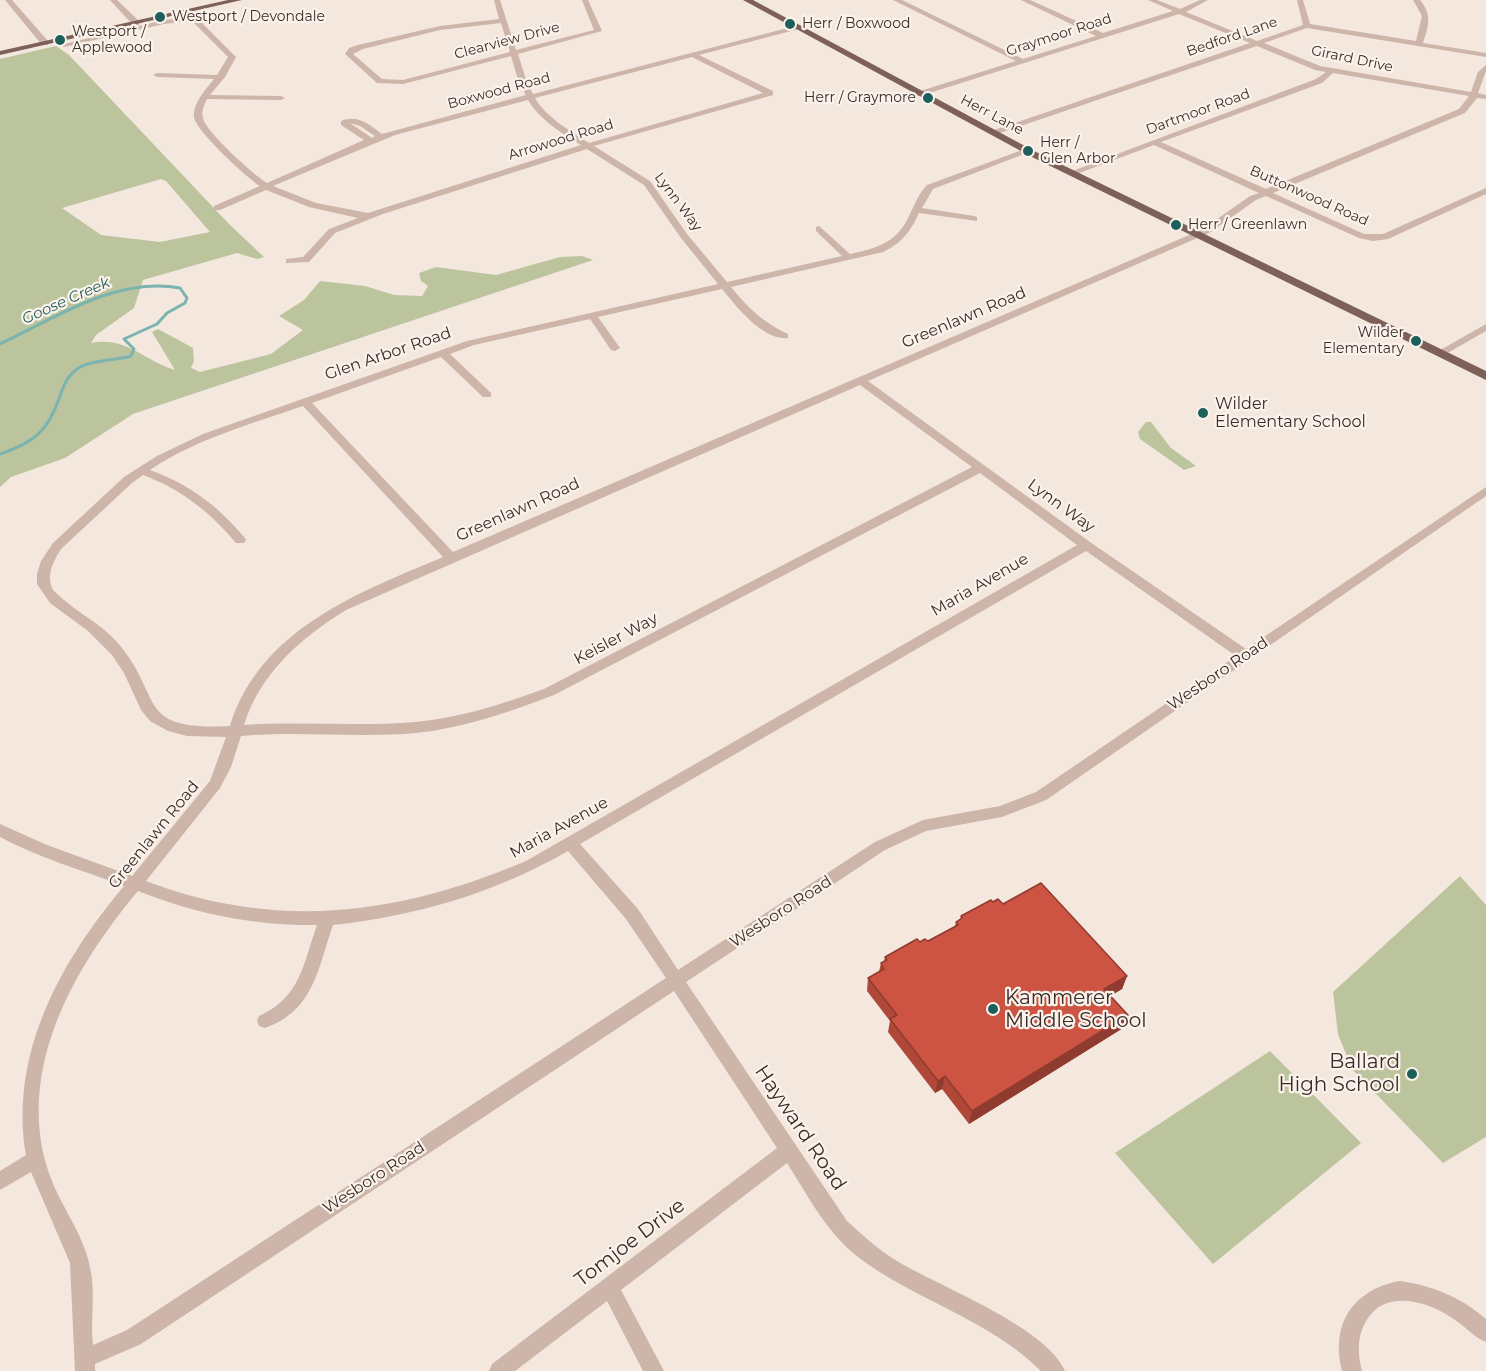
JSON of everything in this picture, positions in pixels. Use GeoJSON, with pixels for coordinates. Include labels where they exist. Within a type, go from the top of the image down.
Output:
{"type":"FeatureCollection","features":[{"type":"Feature","properties":{"kind":"main road"},"geometry":{"type":"LineString","coordinates":[[0,53],[238,0]]}},
{"type":"Feature","properties":{"kind":"main road","name":"Herr Lane"},"geometry":{"type":"LineString","coordinates":[[747,0],[994,134],[1486,376]]}},
{"type":"Feature","properties":{"kind":"street"},"geometry":{"type":"LineString","coordinates":[[8,0],[45,44]]}},
{"type":"Feature","properties":{"kind":"street"},"geometry":{"type":"LineString","coordinates":[[113,0],[136,23]]}},
{"type":"Feature","properties":{"kind":"street","name":"Lynn Way"},"geometry":{"type":"LineString","coordinates":[[497,0],[529,97],[547,118],[647,183],[684,236],[753,319],[784,336]]}},
{"type":"Feature","properties":{"kind":"street","name":"Clearview Drive"},"geometry":{"type":"LineString","coordinates":[[503,21],[427,30],[361,47],[350,52],[349,56],[377,79],[390,83],[403,82],[598,31],[585,0]]}},
{"type":"Feature","properties":{"kind":"street"},"geometry":{"type":"LineString","coordinates":[[896,0],[1022,61]]}},
{"type":"Feature","properties":{"kind":"street"},"geometry":{"type":"LineString","coordinates":[[1024,0],[1103,36]]}},
{"type":"Feature","properties":{"kind":"street","name":"Girard Drive"},"geometry":{"type":"LineString","coordinates":[[1151,0],[1307,64],[1481,96]]}},
{"type":"Feature","properties":{"kind":"street","name":"Graymoor Road"},"geometry":{"type":"LineString","coordinates":[[921,94],[1179,11],[1205,0]]}},
{"type":"Feature","properties":{"kind":"street"},"geometry":{"type":"LineString","coordinates":[[1300,0],[1307,26]]}},
{"type":"Feature","properties":{"kind":"street"},"geometry":{"type":"LineString","coordinates":[[1416,0],[1425,9],[1427,17],[1419,44]]}},
{"type":"Feature","properties":{"kind":"street"},"geometry":{"type":"LineString","coordinates":[[186,12],[231,54],[231,62],[205,97],[197,112],[201,124],[248,172],[266,186],[328,208],[370,216]]}},
{"type":"Feature","properties":{"kind":"street"},"geometry":{"type":"LineString","coordinates":[[64,45],[164,22],[195,20]]}},
{"type":"Feature","properties":{"kind":"street","name":"Bedford Lane"},"geometry":{"type":"LineString","coordinates":[[994,134],[1307,26],[1486,55]]}},
{"type":"Feature","properties":{"kind":"street","name":"Boxwood Road"},"geometry":{"type":"LineString","coordinates":[[217,208],[381,137],[796,27]]}},
{"type":"Feature","properties":{"kind":"street","name":"Arrowood Road"},"geometry":{"type":"LineString","coordinates":[[289,261],[308,259],[332,231],[370,216],[589,146],[770,93],[692,54]]}},
{"type":"Feature","properties":{"kind":"street","name":"Greenlawn Road"},"geometry":{"type":"LineString","coordinates":[[85,1365],[81,1317],[83,1285],[80,1264],[42,1176],[37,1158],[32,1098],[36,1059],[46,1021],[59,989],[75,962],[222,774],[245,702],[261,676],[296,638],[339,608],[450,557],[1197,235],[1218,225],[1246,201],[1462,111],[1481,96],[1481,71],[1486,67]]}},
{"type":"Feature","properties":{"kind":"street","name":"Dartmoor Road"},"geometry":{"type":"LineString","coordinates":[[1071,173],[1320,81],[1329,74],[1330,70]]}},
{"type":"Feature","properties":{"kind":"street"},"geometry":{"type":"LineString","coordinates":[[157,75],[221,77]]}},
{"type":"Feature","properties":{"kind":"street"},"geometry":{"type":"LineString","coordinates":[[205,97],[281,98]]}},
{"type":"Feature","properties":{"kind":"street"},"geometry":{"type":"LineString","coordinates":[[371,141],[344,123],[348,120],[356,121],[381,137]]}},
{"type":"Feature","properties":{"kind":"street","name":"Buttonwood Road"},"geometry":{"type":"LineString","coordinates":[[1155,142],[1362,236],[1379,238],[1486,191]]}},
{"type":"Feature","properties":{"kind":"street","name":"Glen Arbor Road"},"geometry":{"type":"LineString","coordinates":[[236,729],[183,730],[157,719],[147,710],[119,654],[106,638],[85,621],[55,603],[44,585],[45,566],[57,546],[141,471],[161,458],[207,436],[484,339],[880,250],[897,242],[905,232],[925,192],[933,185],[1028,151]]}},
{"type":"Feature","properties":{"kind":"street"},"geometry":{"type":"LineString","coordinates":[[328,208],[334,218],[332,231]]}},
{"type":"Feature","properties":{"kind":"street"},"geometry":{"type":"LineString","coordinates":[[916,210],[974,219]]}},
{"type":"Feature","properties":{"kind":"street"},"geometry":{"type":"LineString","coordinates":[[819,229],[849,257]]}},
{"type":"Feature","properties":{"kind":"street"},"geometry":{"type":"LineString","coordinates":[[592,315],[615,348]]}},
{"type":"Feature","properties":{"kind":"street"},"geometry":{"type":"LineString","coordinates":[[1440,353],[1486,327]]}},
{"type":"Feature","properties":{"kind":"street"},"geometry":{"type":"LineString","coordinates":[[443,352],[487,395]]}},
{"type":"Feature","properties":{"kind":"street","name":"Lynn Way"},"geometry":{"type":"LineString","coordinates":[[860,380],[1086,545],[1245,655]]}},
{"type":"Feature","properties":{"kind":"street"},"geometry":{"type":"LineString","coordinates":[[305,401],[450,557]]}},
{"type":"Feature","properties":{"kind":"street","name":"Keisler Way"},"geometry":{"type":"LineString","coordinates":[[236,729],[396,729],[465,719],[513,706],[576,679],[980,468]]}},
{"type":"Feature","properties":{"kind":"street"},"geometry":{"type":"LineString","coordinates":[[141,471],[201,499],[220,516],[240,540]]}},
{"type":"Feature","properties":{"kind":"street","name":"Wesboro Road"},"geometry":{"type":"LineString","coordinates":[[85,1365],[134,1337],[675,980],[898,836],[923,826],[1002,812],[1041,796],[1486,491]]}},
{"type":"Feature","properties":{"kind":"street","name":"Maria Avenue"},"geometry":{"type":"LineString","coordinates":[[0,830],[30,845],[135,884],[207,908],[245,916],[279,919],[327,918],[379,914],[422,905],[469,892],[531,865],[1086,545]]}},
{"type":"Feature","properties":{"kind":"street","name":"Hayward Road"},"geometry":{"type":"LineString","coordinates":[[570,843],[632,914],[840,1228],[857,1246],[889,1268],[1019,1337],[1042,1356],[1055,1371]]}},
{"type":"Feature","properties":{"kind":"street"},"geometry":{"type":"LineString","coordinates":[[265,1021],[277,1017],[298,997],[315,960],[327,918]]}},
{"type":"Feature","properties":{"kind":"street","name":"Tomjoe Drive"},"geometry":{"type":"LineString","coordinates":[[499,1371],[788,1151]]}},
{"type":"Feature","properties":{"kind":"street"},"geometry":{"type":"LineString","coordinates":[[0,1181],[37,1158]]}},
{"type":"Feature","properties":{"kind":"street"},"geometry":{"type":"LineString","coordinates":[[609,1286],[654,1371]]}},
{"type":"Feature","properties":{"kind":"street"},"geometry":{"type":"LineString","coordinates":[[1352,1371],[1348,1346],[1350,1331],[1358,1314],[1378,1297],[1391,1292],[1413,1292],[1443,1300],[1468,1315],[1486,1332]]}},
{"type":"Feature","properties":{"kind":"green space"},"geometry":{"type":"Polygon","coordinates":[[[56,46],[69,55],[229,224],[264,257],[257,259],[237,253],[143,280],[134,308],[96,335],[91,343],[103,342],[125,346],[175,370],[152,332],[158,329],[193,348],[194,361],[191,368],[200,372],[271,354],[303,330],[279,316],[304,300],[320,281],[365,286],[394,295],[422,296],[428,286],[421,281],[419,273],[436,267],[496,275],[560,257],[582,256],[593,260],[133,414],[65,458],[11,477],[0,487],[0,59],[56,46]],[[161,179],[62,208],[101,235],[160,242],[210,232],[166,181],[161,179]]]}},
{"type":"Feature","properties":{"kind":"green space"},"geometry":{"type":"Polygon","coordinates":[[[1146,422],[1151,422],[1171,448],[1196,466],[1184,470],[1140,439],[1138,432],[1146,422]]]}},
{"type":"Feature","properties":{"kind":"green space","name":"Ballard High School"},"geometry":{"type":"Polygon","coordinates":[[[1460,876],[1486,905],[1486,1137],[1443,1163],[1352,1069],[1338,1034],[1333,992],[1460,876]]]}},
{"type":"Feature","properties":{"kind":"green space"},"geometry":{"type":"Polygon","coordinates":[[[1270,1051],[1361,1143],[1213,1264],[1115,1153],[1270,1051]]]}},
{"type":"Feature","properties":{"kind":"building","name":"Kammerer Middle School"},"geometry":{"type":"Polygon","coordinates":[[[1041,883],[1127,976],[1104,989],[1128,1015],[972,1111],[945,1076],[938,1081],[890,1019],[897,1015],[868,978],[884,969],[881,963],[887,960],[885,957],[917,939],[920,942],[925,939],[928,941],[958,925],[956,922],[962,918],[961,916],[991,900],[993,902],[998,899],[1003,904],[1041,883]]]}},
{"type":"Feature","properties":{"kind":"waterway","name":"Goose Creek"},"geometry":{"type":"LineString","coordinates":[[0,344],[87,302],[133,288],[156,286],[180,288],[187,298],[185,303],[167,313],[157,324],[124,339],[134,349],[131,356],[90,363],[77,369],[66,381],[50,418],[39,434],[22,445],[0,454]]}},
{"type":"Feature","properties":{"kind":"place","name":"Westport / Devondale"},"geometry":{"type":"Point","coordinates":[160,17]}},
{"type":"Feature","properties":{"kind":"place","name":"Herr / Boxwood"},"geometry":{"type":"Point","coordinates":[790,24]}},
{"type":"Feature","properties":{"kind":"place","name":"Westport / Applewood"},"geometry":{"type":"Point","coordinates":[60,40]}},
{"type":"Feature","properties":{"kind":"place","name":"Herr / Graymore"},"geometry":{"type":"Point","coordinates":[928,98]}},
{"type":"Feature","properties":{"kind":"place","name":"Herr / Glen Arbor"},"geometry":{"type":"Point","coordinates":[1028,151]}},
{"type":"Feature","properties":{"kind":"place","name":"Herr / Greenlawn"},"geometry":{"type":"Point","coordinates":[1176,225]}},
{"type":"Feature","properties":{"kind":"place","name":"Wilder Elementary"},"geometry":{"type":"Point","coordinates":[1416,341]}},
{"type":"Feature","properties":{"kind":"place","name":"Wilder Elementary School"},"geometry":{"type":"Point","coordinates":[1203,413]}},
{"type":"Feature","properties":{"kind":"place","name":"Kammerer Middle School"},"geometry":{"type":"Point","coordinates":[993,1009]}},
{"type":"Feature","properties":{"kind":"place","name":"Ballard High School"},"geometry":{"type":"Point","coordinates":[1412,1074]}}]}
